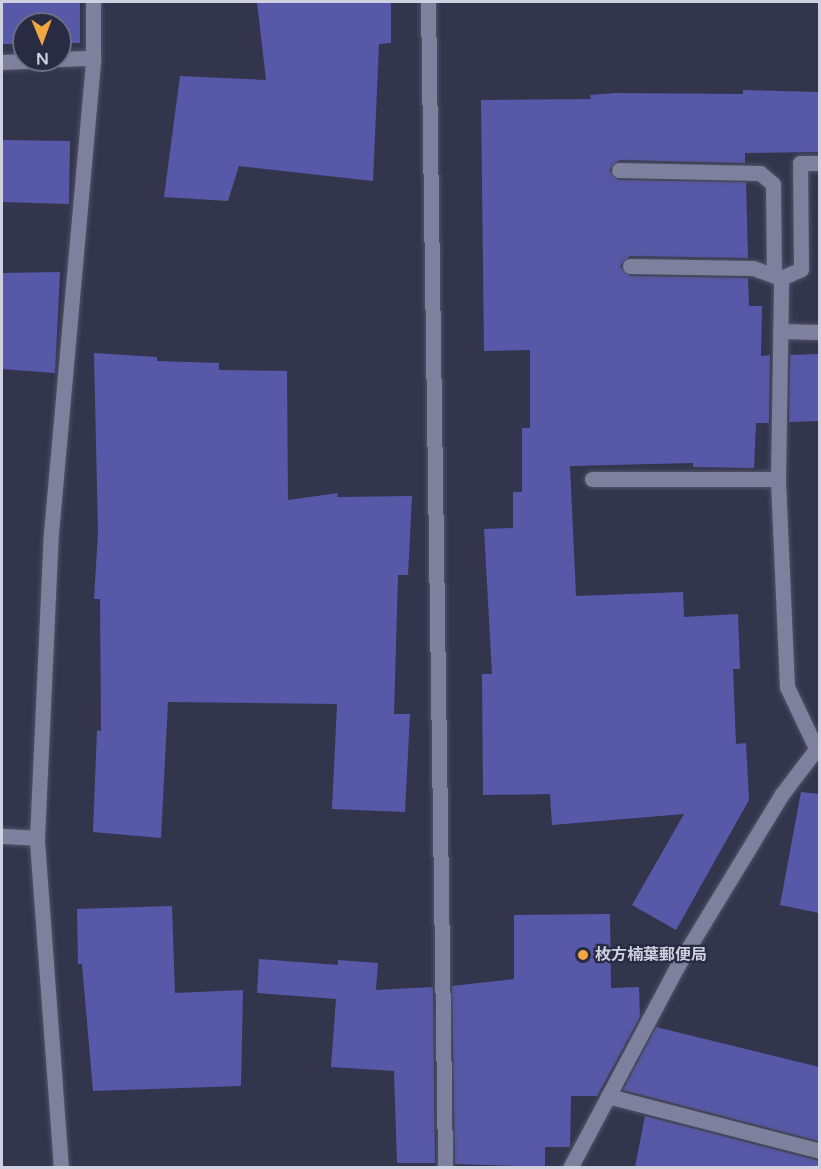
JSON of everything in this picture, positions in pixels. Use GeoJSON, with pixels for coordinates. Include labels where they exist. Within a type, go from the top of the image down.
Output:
{"type":"FeatureCollection","features":[{"type":"Feature","properties":{"kind":"street"},"geometry":{"type":"LineString","coordinates":[[61,1167],[37,838],[51,533],[93,58],[93,2]]}},
{"type":"Feature","properties":{"kind":"street"},"geometry":{"type":"LineString","coordinates":[[428,2],[445,1167]]}},
{"type":"Feature","properties":{"kind":"street"},"geometry":{"type":"LineString","coordinates":[[72,59],[93,58]]}},
{"type":"Feature","properties":{"kind":"street"},"geometry":{"type":"LineString","coordinates":[[630,266],[753,268],[777,276],[801,269],[800,163],[819,163]]}},
{"type":"Feature","properties":{"kind":"street"},"geometry":{"type":"LineString","coordinates":[[570,1167],[578,1160],[608,1096],[684,955],[782,794],[818,746],[787,687],[778,478],[780,331],[773,184],[760,173],[619,170]]}},
{"type":"Feature","properties":{"kind":"street"},"geometry":{"type":"LineString","coordinates":[[780,331],[819,332]]}},
{"type":"Feature","properties":{"kind":"street"},"geometry":{"type":"LineString","coordinates":[[592,479],[778,478]]}},
{"type":"Feature","properties":{"kind":"street"},"geometry":{"type":"LineString","coordinates":[[2,836],[37,838]]}},
{"type":"Feature","properties":{"kind":"street"},"geometry":{"type":"LineString","coordinates":[[608,1096],[819,1151]]}},
{"type":"Feature","properties":{"kind":"building"},"geometry":{"type":"Polygon","coordinates":[[[2,2],[80,2],[80,43],[72,43],[72,12],[12,12],[12,44],[2,44],[2,2]]]}},
{"type":"Feature","properties":{"kind":"building"},"geometry":{"type":"Polygon","coordinates":[[[257,2],[391,2],[391,43],[379,44],[373,181],[239,166],[228,201],[164,197],[180,76],[266,80],[257,2]]]}},
{"type":"Feature","properties":{"kind":"building"},"geometry":{"type":"Polygon","coordinates":[[[743,90],[819,92],[819,152],[745,153],[745,163],[619,160],[609,170],[619,180],[746,182],[748,258],[630,256],[620,266],[630,276],[748,278],[749,306],[762,306],[761,356],[770,355],[769,423],[756,423],[754,468],[693,467],[693,463],[570,466],[576,596],[683,592],[684,617],[738,614],[740,669],[733,669],[736,744],[746,743],[749,800],[676,930],[632,905],[684,814],[552,825],[550,794],[483,795],[482,674],[492,674],[484,529],[513,528],[513,492],[522,492],[522,428],[530,428],[530,350],[484,351],[481,100],[591,99],[590,95],[615,93],[743,94],[743,90]]]}},
{"type":"Feature","properties":{"kind":"building"},"geometry":{"type":"Polygon","coordinates":[[[2,140],[70,141],[69,204],[2,202],[2,140]]]}},
{"type":"Feature","properties":{"kind":"building"},"geometry":{"type":"Polygon","coordinates":[[[60,272],[55,373],[2,369],[2,273],[60,272]]]}},
{"type":"Feature","properties":{"kind":"building"},"geometry":{"type":"Polygon","coordinates":[[[94,353],[157,357],[157,361],[219,363],[219,370],[287,371],[288,500],[338,493],[337,497],[412,496],[408,575],[398,575],[394,714],[410,714],[405,812],[332,809],[337,704],[168,702],[161,838],[93,832],[97,730],[101,731],[100,599],[94,599],[98,533],[94,353]]]}},
{"type":"Feature","properties":{"kind":"building"},"geometry":{"type":"Polygon","coordinates":[[[819,354],[819,421],[789,422],[790,355],[819,354]]]}},
{"type":"Feature","properties":{"kind":"building"},"geometry":{"type":"Polygon","coordinates":[[[801,792],[819,794],[819,913],[780,905],[801,792]]]}},
{"type":"Feature","properties":{"kind":"building"},"geometry":{"type":"Polygon","coordinates":[[[172,906],[175,993],[243,990],[241,1086],[93,1091],[82,964],[78,964],[77,909],[172,906]]]}},
{"type":"Feature","properties":{"kind":"building"},"geometry":{"type":"Polygon","coordinates":[[[610,914],[611,988],[639,987],[640,1017],[597,1096],[571,1096],[570,1147],[545,1147],[545,1167],[455,1164],[452,986],[514,979],[514,915],[610,914]]]}},
{"type":"Feature","properties":{"kind":"building"},"geometry":{"type":"Polygon","coordinates":[[[259,959],[338,965],[338,960],[378,963],[376,990],[433,987],[435,1163],[397,1163],[394,1071],[331,1067],[336,999],[257,993],[259,959]]]}},
{"type":"Feature","properties":{"kind":"building"},"geometry":{"type":"Polygon","coordinates":[[[656,1027],[819,1067],[819,1141],[623,1090],[656,1027]]]}},
{"type":"Feature","properties":{"kind":"building"},"geometry":{"type":"Polygon","coordinates":[[[645,1116],[819,1161],[819,1167],[635,1167],[645,1116]]]}},
{"type":"Feature","properties":{"kind":"place","name":"枚方楠葉郵便局"},"geometry":{"type":"Point","coordinates":[583,955]}}]}
